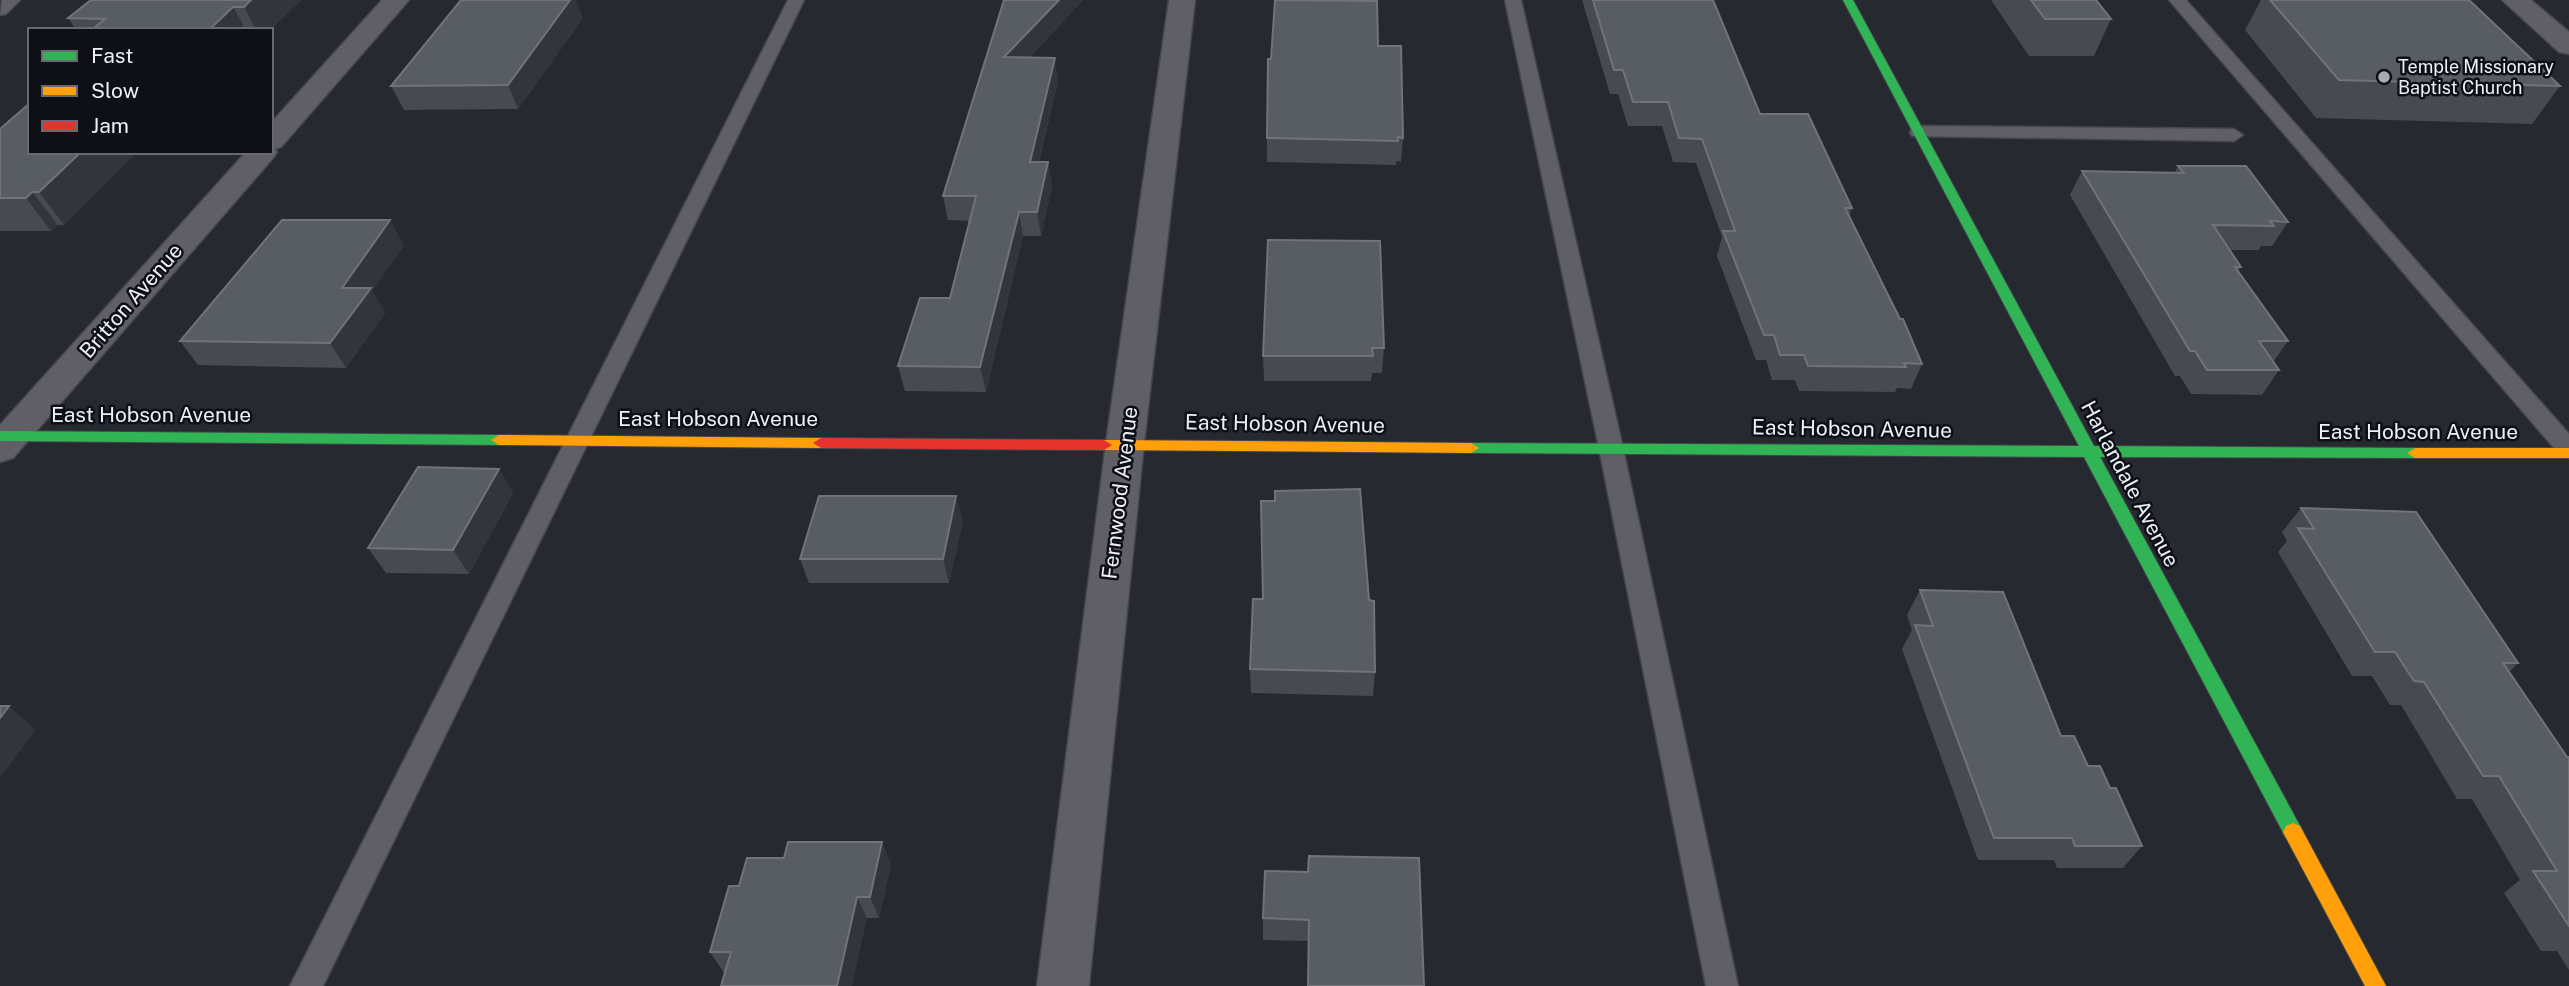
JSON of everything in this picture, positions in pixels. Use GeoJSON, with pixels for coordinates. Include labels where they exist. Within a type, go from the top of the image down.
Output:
{"type":"FeatureCollection","features":[{"type":"Feature","properties":{"kind":"street"},"geometry":{"type":"LineString","coordinates":[[273,139],[396,0]]}},
{"type":"Feature","properties":{"kind":"street","name":"Fernwood Avenue"},"geometry":{"type":"LineString","coordinates":[[1063,986],[1125,443],[1182,0]]}},
{"type":"Feature","properties":{"kind":"street","name":"Harlandale Avenue"},"geometry":{"type":"LineString","coordinates":[[1848,0],[2376,986]]}},
{"type":"Feature","properties":{"kind":"street"},"geometry":{"type":"LineString","coordinates":[[2515,0],[2569,46]]}},
{"type":"Feature","properties":{"kind":"street","name":"Britton Avenue"},"geometry":{"type":"LineString","coordinates":[[4,440],[260,154]]}},
{"type":"Feature","properties":{"kind":"street","name":"East Hobson Avenue"},"geometry":{"type":"LineString","coordinates":[[4,440],[579,439],[2089,453],[2569,452]]}},
{"type":"Feature","properties":{"kind":"lane"},"geometry":{"type":"LineString","coordinates":[[0,10],[12,0]]}},
{"type":"Feature","properties":{"kind":"lane"},"geometry":{"type":"LineString","coordinates":[[306,986],[796,0]]}},
{"type":"Feature","properties":{"kind":"lane"},"geometry":{"type":"LineString","coordinates":[[1513,0],[1611,448],[1722,986]]}},
{"type":"Feature","properties":{"kind":"lane"},"geometry":{"type":"LineString","coordinates":[[2177,0],[2569,452]]}},
{"type":"Feature","properties":{"kind":"lane"},"geometry":{"type":"LineString","coordinates":[[1919,132],[2234,135]]}},
{"type":"Feature","properties":{"kind":"building"},"geometry":{"type":"Polygon","coordinates":[[[91,0],[251,0],[244,7],[233,7],[211,28],[94,28],[105,19],[68,18],[91,0]]]}},
{"type":"Feature","properties":{"kind":"building"},"geometry":{"type":"Polygon","coordinates":[[[461,0],[570,0],[508,85],[391,86],[461,0]]]}},
{"type":"Feature","properties":{"kind":"building"},"geometry":{"type":"Polygon","coordinates":[[[1004,0],[1059,0],[1004,57],[1055,58],[1030,162],[1048,162],[1037,212],[1019,212],[980,367],[898,366],[920,298],[950,298],[976,196],[943,196],[1004,0]]]}},
{"type":"Feature","properties":{"kind":"building"},"geometry":{"type":"Polygon","coordinates":[[[1275,0],[1377,1],[1378,46],[1401,46],[1403,138],[1398,137],[1398,141],[1267,138],[1268,59],[1271,59],[1275,0]]]}},
{"type":"Feature","properties":{"kind":"building"},"geometry":{"type":"Polygon","coordinates":[[[1593,0],[1713,0],[1760,114],[1808,114],[1852,208],[1845,208],[1900,319],[1903,319],[1922,364],[1904,363],[1906,367],[1808,366],[1804,355],[1780,355],[1774,335],[1764,335],[1723,231],[1735,231],[1702,139],[1679,138],[1668,102],[1633,102],[1623,70],[1614,70],[1593,0]]]}},
{"type":"Feature","properties":{"kind":"building"},"geometry":{"type":"Polygon","coordinates":[[[2031,0],[2096,0],[2111,19],[2045,19],[2031,0]]]}},
{"type":"Feature","properties":{"kind":"building"},"geometry":{"type":"Polygon","coordinates":[[[2270,0],[2469,0],[2560,86],[2339,80],[2270,0]]]}},
{"type":"Feature","properties":{"kind":"building"},"geometry":{"type":"Polygon","coordinates":[[[28,105],[28,154],[79,154],[39,192],[32,192],[26,198],[0,198],[0,129],[28,105]]]}},
{"type":"Feature","properties":{"kind":"building"},"geometry":{"type":"Polygon","coordinates":[[[2178,166],[2246,166],[2288,222],[2270,221],[2274,226],[2213,225],[2241,267],[2235,267],[2288,341],[2259,341],[2279,370],[2207,370],[2195,351],[2190,351],[2082,171],[2184,173],[2178,166]]]}},
{"type":"Feature","properties":{"kind":"building"},"geometry":{"type":"Polygon","coordinates":[[[282,220],[390,220],[342,288],[371,288],[330,343],[180,341],[282,220]]]}},
{"type":"Feature","properties":{"kind":"building"},"geometry":{"type":"Polygon","coordinates":[[[1268,240],[1380,241],[1384,348],[1372,348],[1373,356],[1263,356],[1268,240]]]}},
{"type":"Feature","properties":{"kind":"building"},"geometry":{"type":"Polygon","coordinates":[[[418,467],[499,469],[453,550],[368,548],[418,467]]]}},
{"type":"Feature","properties":{"kind":"building"},"geometry":{"type":"Polygon","coordinates":[[[1360,489],[1369,600],[1374,601],[1375,672],[1250,669],[1253,599],[1263,599],[1261,501],[1275,501],[1275,491],[1360,489]]]}},
{"type":"Feature","properties":{"kind":"building"},"geometry":{"type":"Polygon","coordinates":[[[819,496],[956,496],[943,559],[800,559],[819,496]]]}},
{"type":"Feature","properties":{"kind":"building"},"geometry":{"type":"Polygon","coordinates":[[[2301,508],[2416,512],[2518,663],[2503,663],[2569,757],[2569,926],[2533,871],[2557,871],[2499,776],[2483,776],[2424,682],[2414,681],[2395,652],[2375,652],[2298,528],[2314,529],[2301,508]]]}},
{"type":"Feature","properties":{"kind":"building"},"geometry":{"type":"Polygon","coordinates":[[[1920,590],[2003,592],[2061,736],[2074,736],[2088,766],[2100,766],[2110,788],[2116,788],[2142,846],[2075,846],[2072,838],[1994,838],[1915,625],[1933,626],[1920,590]]]}},
{"type":"Feature","properties":{"kind":"building"},"geometry":{"type":"Polygon","coordinates":[[[0,706],[9,706],[0,718],[0,706]]]}},
{"type":"Feature","properties":{"kind":"building"},"geometry":{"type":"Polygon","coordinates":[[[788,842],[882,842],[870,897],[857,897],[837,986],[721,986],[731,952],[710,952],[729,886],[739,886],[747,858],[784,858],[788,842]]]}},
{"type":"Feature","properties":{"kind":"building"},"geometry":{"type":"Polygon","coordinates":[[[1309,856],[1419,858],[1424,986],[1308,986],[1309,920],[1263,918],[1265,871],[1308,872],[1309,856]]]}},
{"type":"Feature","properties":{"kind":"traffic: fast"},"geometry":{"type":"LineString","coordinates":[[1848,0],[2293,832]]}},
{"type":"Feature","properties":{"kind":"traffic: fast"},"geometry":{"type":"LineString","coordinates":[[0,436],[499,440]]}},
{"type":"Feature","properties":{"kind":"traffic: fast"},"geometry":{"type":"LineString","coordinates":[[1471,448],[2415,453]]}},
{"type":"Feature","properties":{"kind":"traffic: slow"},"geometry":{"type":"LineString","coordinates":[[499,440],[821,443]]}},
{"type":"Feature","properties":{"kind":"traffic: slow"},"geometry":{"type":"LineString","coordinates":[[1104,445],[1471,448]]}},
{"type":"Feature","properties":{"kind":"traffic: slow"},"geometry":{"type":"LineString","coordinates":[[2415,453],[2569,453]]}},
{"type":"Feature","properties":{"kind":"traffic: slow"},"geometry":{"type":"LineString","coordinates":[[2293,832],[2376,986]]}},
{"type":"Feature","properties":{"kind":"traffic: jam"},"geometry":{"type":"LineString","coordinates":[[821,443],[1104,445]]}},
{"type":"Feature","properties":{"kind":"place","name":"Temple Missionary Baptist Church"},"geometry":{"type":"Point","coordinates":[2384,77]}}]}
